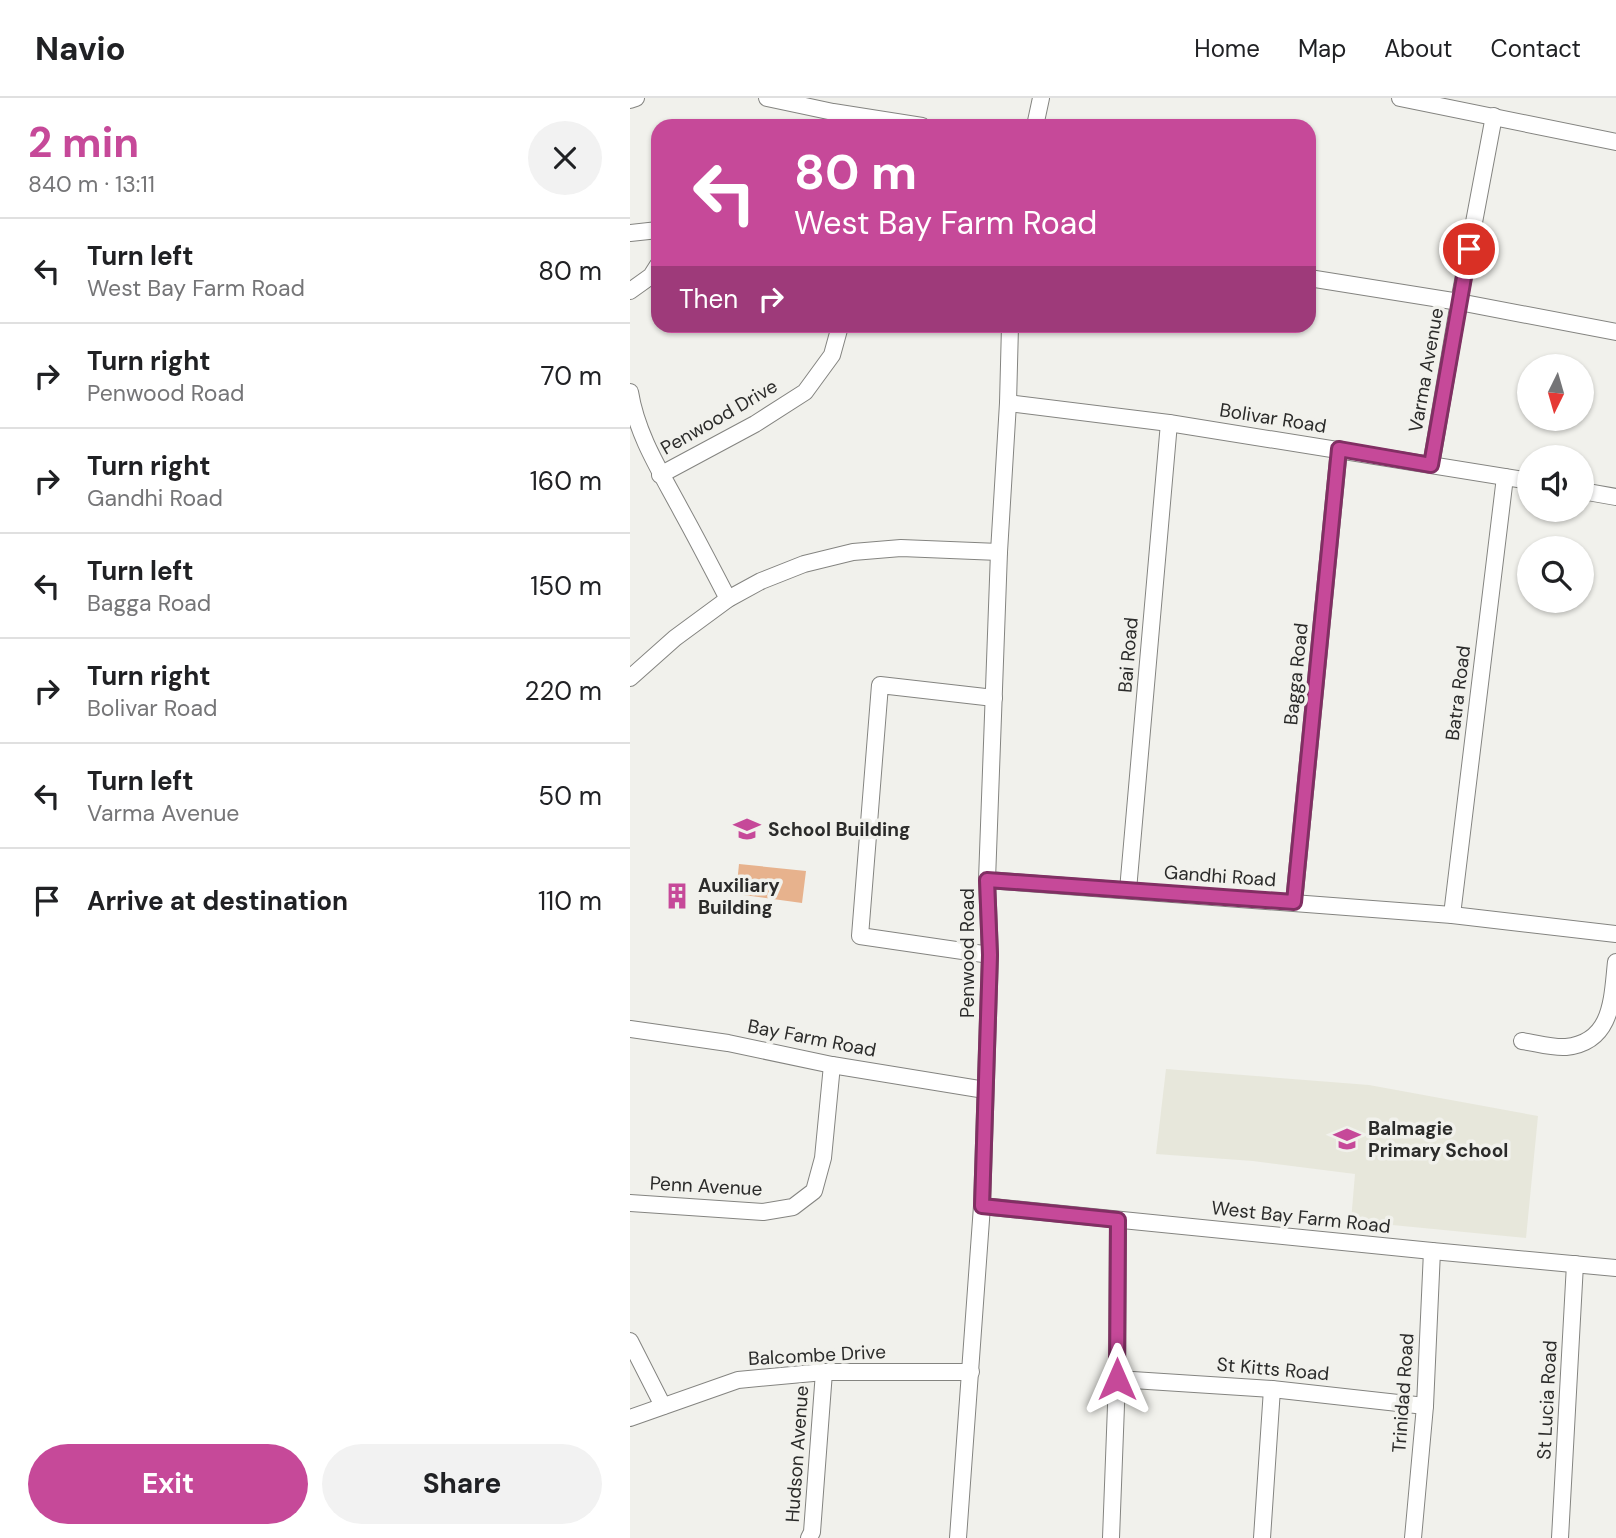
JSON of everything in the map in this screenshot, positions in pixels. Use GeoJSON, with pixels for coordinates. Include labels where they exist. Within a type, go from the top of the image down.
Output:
{"type":"FeatureCollection","features":[{"type":"Feature","properties":{"kind":"street"},"geometry":{"type":"LineString","coordinates":[[630,100],[636,98]]}},
{"type":"Feature","properties":{"kind":"street"},"geometry":{"type":"LineString","coordinates":[[767,98],[874,119]]}},
{"type":"Feature","properties":{"kind":"street"},"geometry":{"type":"LineString","coordinates":[[1036,119],[1041,98]]}},
{"type":"Feature","properties":{"kind":"street"},"geometry":{"type":"LineString","coordinates":[[1400,98],[1616,142]]}},
{"type":"Feature","properties":{"kind":"street","name":"Varma Avenue"},"geometry":{"type":"LineString","coordinates":[[1431,465],[1494,116]]}},
{"type":"Feature","properties":{"kind":"street"},"geometry":{"type":"LineString","coordinates":[[630,233],[651,231]]}},
{"type":"Feature","properties":{"kind":"street"},"geometry":{"type":"LineString","coordinates":[[630,291],[651,276]]}},
{"type":"Feature","properties":{"kind":"street"},"geometry":{"type":"LineString","coordinates":[[1316,279],[1459,302],[1616,332]]}},
{"type":"Feature","properties":{"kind":"street","name":"Penwood Drive"},"geometry":{"type":"LineString","coordinates":[[660,475],[755,424],[805,392],[832,355],[838,333]]}},
{"type":"Feature","properties":{"kind":"street","name":"Penwood Road"},"geometry":{"type":"LineString","coordinates":[[958,1538],[982,1206],[990,955],[987,880],[1010,333]]}},
{"type":"Feature","properties":{"kind":"street"},"geometry":{"type":"LineString","coordinates":[[630,392],[644,439],[660,475],[728,599]]}},
{"type":"Feature","properties":{"kind":"street","name":"Bolivar Road"},"geometry":{"type":"LineString","coordinates":[[1008,403],[1169,423],[1517,479]]}},
{"type":"Feature","properties":{"kind":"street","name":"Bai Road"},"geometry":{"type":"LineString","coordinates":[[1128,890],[1169,423]]}},
{"type":"Feature","properties":{"kind":"street","name":"Bagga Road"},"geometry":{"type":"LineString","coordinates":[[1294,902],[1339,449]]}},
{"type":"Feature","properties":{"kind":"street","name":"Batra Road"},"geometry":{"type":"LineString","coordinates":[[1452,915],[1505,477]]}},
{"type":"Feature","properties":{"kind":"street"},"geometry":{"type":"LineString","coordinates":[[1594,493],[1616,497]]}},
{"type":"Feature","properties":{"kind":"street"},"geometry":{"type":"LineString","coordinates":[[630,678],[675,638],[728,599],[761,581],[804,564],[853,552],[901,548],[999,552]]}},
{"type":"Feature","properties":{"kind":"street"},"geometry":{"type":"LineString","coordinates":[[990,955],[860,936],[880,685],[994,698]]}},
{"type":"Feature","properties":{"kind":"street","name":"Gandhi Road"},"geometry":{"type":"LineString","coordinates":[[987,880],[1452,915],[1616,934]]}},
{"type":"Feature","properties":{"kind":"street"},"geometry":{"type":"LineString","coordinates":[[1522,1041],[1564,1047],[1585,1042],[1594,1035],[1602,1028],[1610,1010],[1616,962]]}},
{"type":"Feature","properties":{"kind":"street","name":"Bay Farm Road"},"geometry":{"type":"LineString","coordinates":[[630,1029],[728,1043],[832,1065],[985,1090]]}},
{"type":"Feature","properties":{"kind":"street","name":"Penn Avenue"},"geometry":{"type":"LineString","coordinates":[[630,1203],[763,1212],[793,1207],[814,1191],[822,1158],[832,1065]]}},
{"type":"Feature","properties":{"kind":"street","name":"West Bay Farm Road"},"geometry":{"type":"LineString","coordinates":[[982,1206],[1616,1268]]}},
{"type":"Feature","properties":{"kind":"street"},"geometry":{"type":"LineString","coordinates":[[1111,1538],[1117,1379],[1118,1220]]}},
{"type":"Feature","properties":{"kind":"street","name":"Trinidad Road"},"geometry":{"type":"LineString","coordinates":[[1413,1538],[1425,1406],[1432,1251]]}},
{"type":"Feature","properties":{"kind":"street","name":"St Lucia Road"},"geometry":{"type":"LineString","coordinates":[[1560,1538],[1575,1264]]}},
{"type":"Feature","properties":{"kind":"street"},"geometry":{"type":"LineString","coordinates":[[630,1340],[663,1406]]}},
{"type":"Feature","properties":{"kind":"street","name":"Balcombe Drive"},"geometry":{"type":"LineString","coordinates":[[630,1418],[738,1380],[824,1372],[971,1372]]}},
{"type":"Feature","properties":{"kind":"street","name":"Hudson Avenue"},"geometry":{"type":"LineString","coordinates":[[809,1538],[812,1532],[824,1372]]}},
{"type":"Feature","properties":{"kind":"street","name":"St Kitts Road"},"geometry":{"type":"LineString","coordinates":[[1117,1379],[1272,1389],[1425,1406]]}},
{"type":"Feature","properties":{"kind":"street"},"geometry":{"type":"LineString","coordinates":[[1262,1538],[1272,1389]]}},
{"type":"Feature","properties":{"kind":"shaded area"},"geometry":{"type":"Polygon","coordinates":[[[739,864],[806,871],[802,903],[736,894],[739,864]]]}},
{"type":"Feature","properties":{"kind":"shaded area","name":"Balmagie Primary School"},"geometry":{"type":"Polygon","coordinates":[[[1166,1069],[1369,1085],[1538,1116],[1526,1238],[1351,1221],[1355,1174],[1253,1161],[1156,1154],[1166,1069]]]}},
{"type":"Feature","properties":{"kind":"place","name":"School Building"},"geometry":{"type":"Point","coordinates":[747,829]}},
{"type":"Feature","properties":{"kind":"place","name":"Auxiliary Building"},"geometry":{"type":"Point","coordinates":[677,896]}},
{"type":"Feature","properties":{"kind":"place","name":"Balmagie Primary School"},"geometry":{"type":"Point","coordinates":[1347,1139]}},
{"type":"Feature","properties":{"kind":"route"},"geometry":{"type":"LineString","coordinates":[[1117,1379],[1118,1220],[982,1206],[990,955],[987,880],[1294,902],[1339,449],[1431,465],[1469,249]]}}]}
